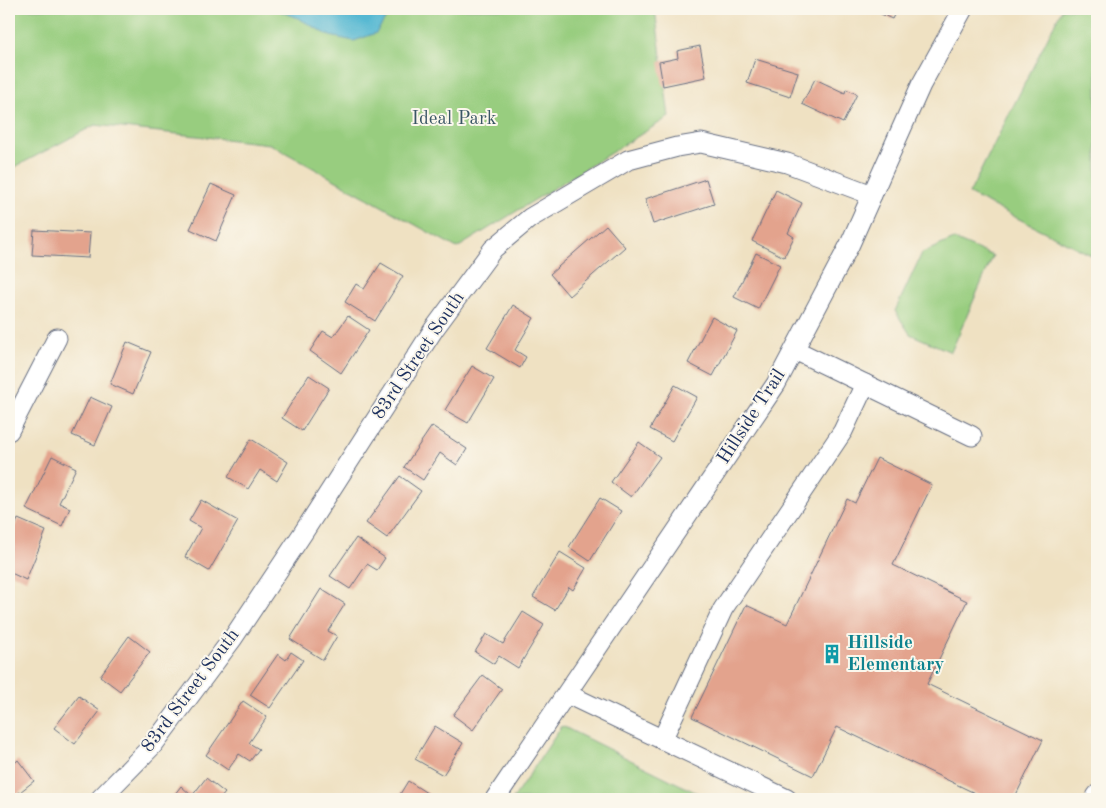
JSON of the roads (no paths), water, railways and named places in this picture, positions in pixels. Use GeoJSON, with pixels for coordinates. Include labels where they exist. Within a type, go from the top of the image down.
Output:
{"type":"FeatureCollection","features":[{"type":"Feature","properties":{"kind":"street","name":"Hillside Trail"},"geometry":{"type":"LineString","coordinates":[[495,799],[758,412],[795,350],[850,244],[921,85],[963,9]]}},
{"type":"Feature","properties":{"kind":"street","name":"83rd Street South"},"geometry":{"type":"LineString","coordinates":[[100,799],[153,745],[234,638],[434,329],[493,249],[530,218],[628,160],[677,147],[701,143],[787,163],[872,195]]}},
{"type":"Feature","properties":{"kind":"street"},"geometry":{"type":"LineString","coordinates":[[9,431],[57,338]]}},
{"type":"Feature","properties":{"kind":"street"},"geometry":{"type":"LineString","coordinates":[[795,350],[972,436]]}},
{"type":"Feature","properties":{"kind":"street"},"geometry":{"type":"LineString","coordinates":[[662,740],[723,609],[842,431],[865,384]]}},
{"type":"Feature","properties":{"kind":"street"},"geometry":{"type":"LineString","coordinates":[[566,694],[787,799]]}},
{"type":"Feature","properties":{"kind":"street"},"geometry":{"type":"LineString","coordinates":[[1095,799],[1097,795]]}},
{"type":"Feature","properties":{"kind":"water"},"geometry":{"type":"Polygon","coordinates":[[[275,9],[386,9],[388,15],[376,33],[354,41],[330,36],[298,18],[275,9]]]}},
{"type":"Feature","properties":{"kind":"place","name":"Hillside Elementary"},"geometry":{"type":"Point","coordinates":[832,654]}},
{"type":"Feature","properties":{"kind":"park label","name":"Ideal Park"},"geometry":{"type":"Point","coordinates":[454,119]}}]}
